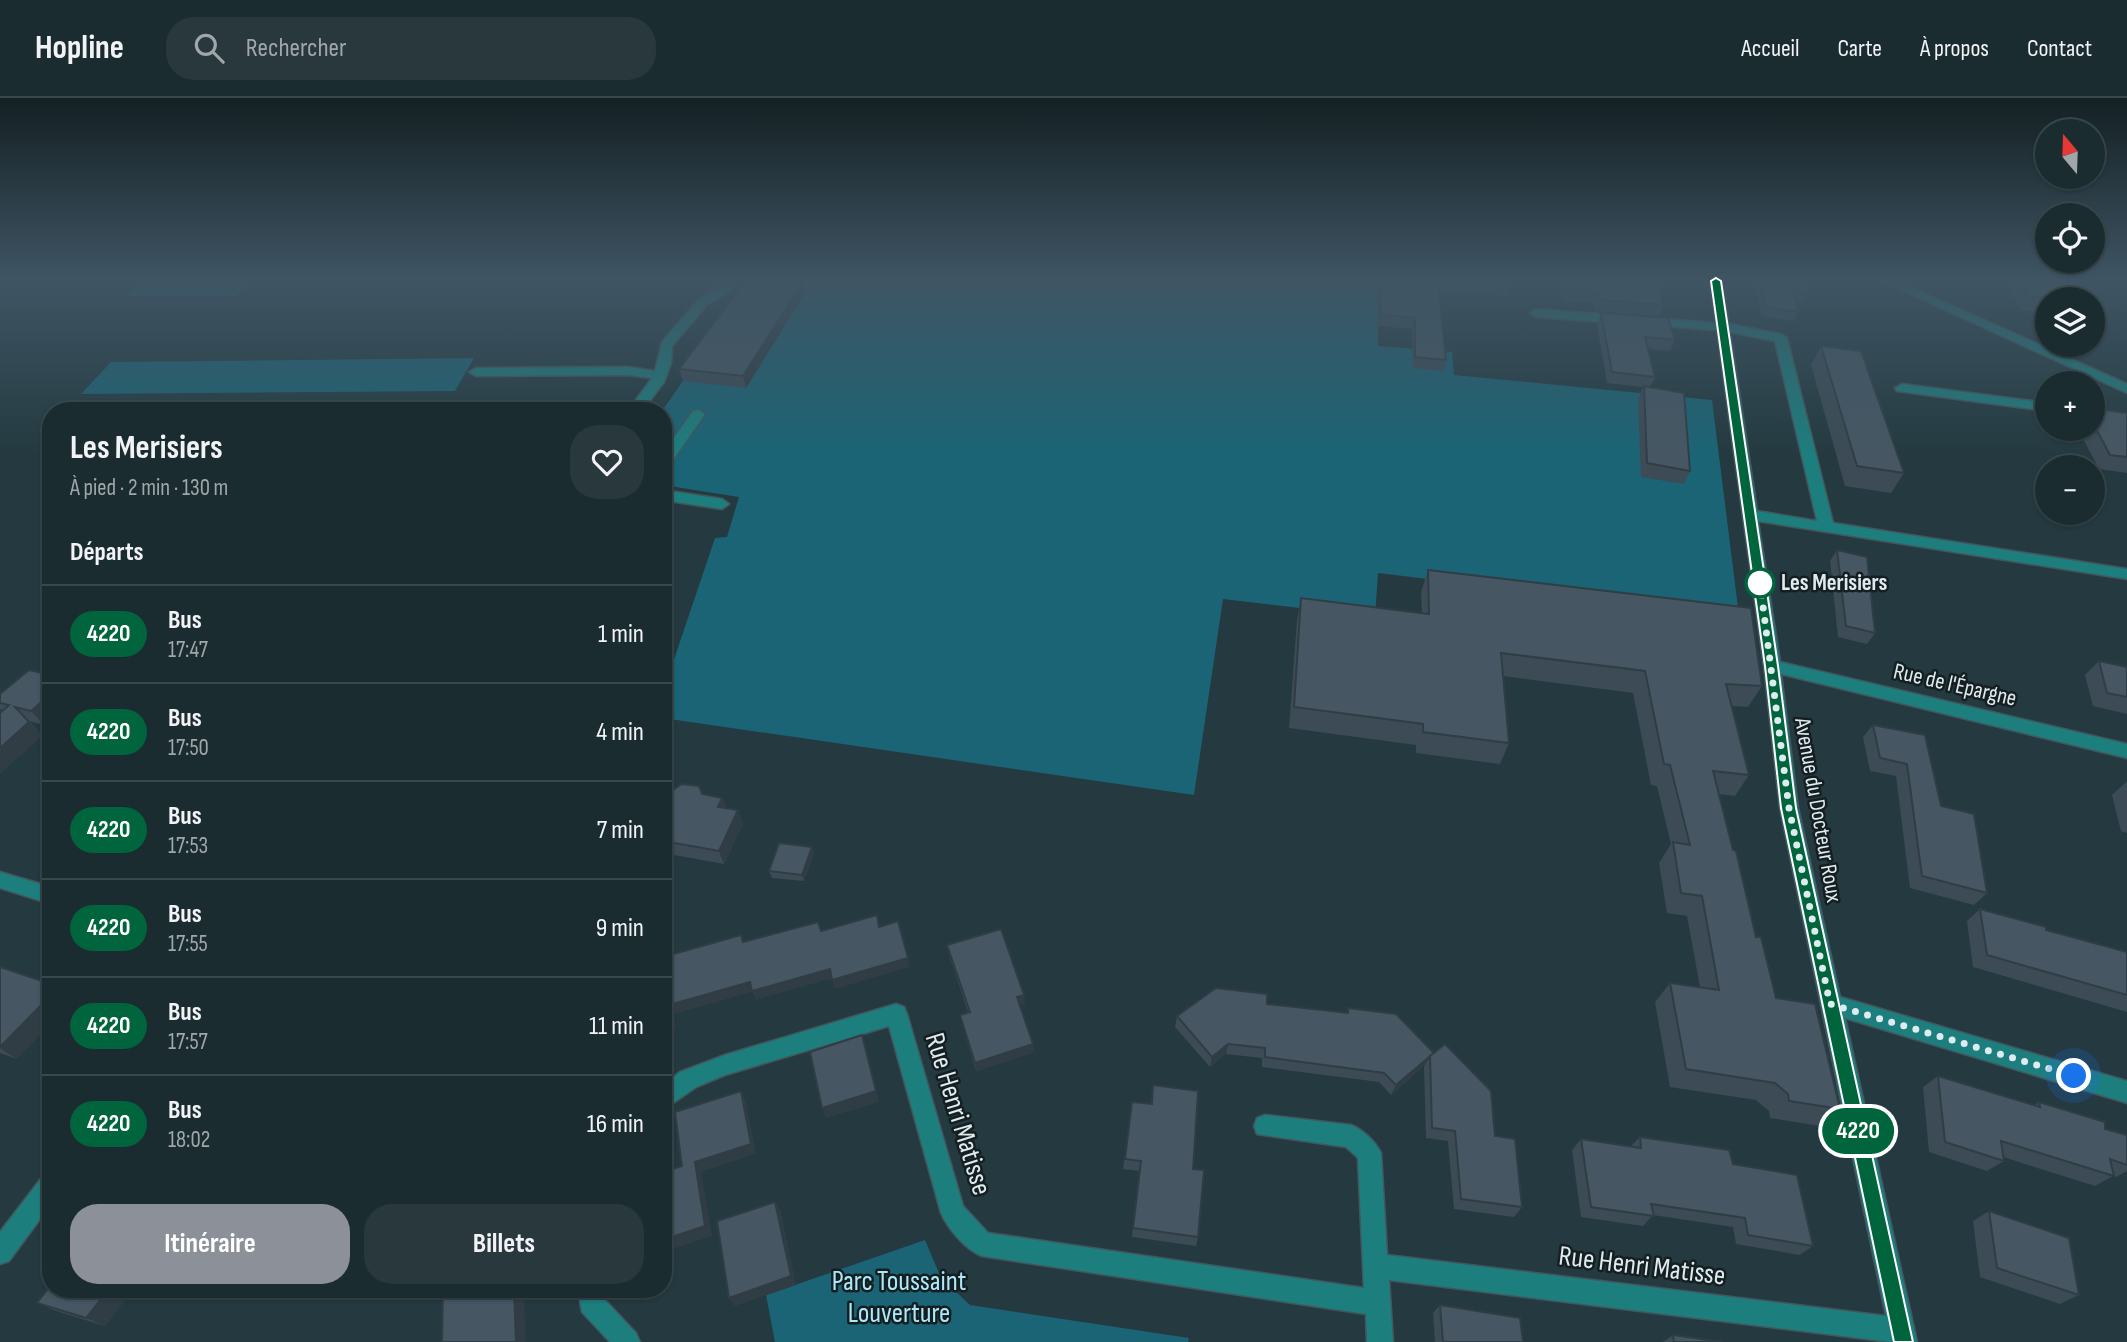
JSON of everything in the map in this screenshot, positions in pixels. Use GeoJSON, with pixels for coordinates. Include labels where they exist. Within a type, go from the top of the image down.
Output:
{"type":"FeatureCollection","features":[{"type":"Feature","properties":{"kind":"street"},"geometry":{"type":"LineString","coordinates":[[641,402],[660,375],[665,363],[666,345],[671,339]]}},
{"type":"Feature","properties":{"kind":"street","name":"Avenue du Docteur Roux"},"geometry":{"type":"LineString","coordinates":[[1725,339],[1772,666],[1789,808],[1902,1336]]}},
{"type":"Feature","properties":{"kind":"street"},"geometry":{"type":"LineString","coordinates":[[1781,339],[1826,527]]}},
{"type":"Feature","properties":{"kind":"street"},"geometry":{"type":"LineString","coordinates":[[2016,339],[2127,389]]}},
{"type":"Feature","properties":{"kind":"street"},"geometry":{"type":"LineString","coordinates":[[476,372],[628,371],[660,375]]}},
{"type":"Feature","properties":{"kind":"street"},"geometry":{"type":"LineString","coordinates":[[1902,388],[2035,405]]}},
{"type":"Feature","properties":{"kind":"street"},"geometry":{"type":"LineString","coordinates":[[672,449],[698,414]]}},
{"type":"Feature","properties":{"kind":"street"},"geometry":{"type":"LineString","coordinates":[[672,496],[722,504]]}},
{"type":"Feature","properties":{"kind":"street"},"geometry":{"type":"LineString","coordinates":[[1750,515],[2127,573]]}},
{"type":"Feature","properties":{"kind":"street","name":"Rue de l'Épargne"},"geometry":{"type":"LineString","coordinates":[[1772,666],[2127,751]]}},
{"type":"Feature","properties":{"kind":"street"},"geometry":{"type":"LineString","coordinates":[[0,880],[42,893]]}},
{"type":"Feature","properties":{"kind":"street"},"geometry":{"type":"LineString","coordinates":[[1830,1004],[2127,1092]]}},
{"type":"Feature","properties":{"kind":"street","name":"Rue Henri Matisse"},"geometry":{"type":"LineString","coordinates":[[672,1092],[688,1079],[725,1065],[896,1014],[953,1213],[982,1244],[1378,1303]]}},
{"type":"Feature","properties":{"kind":"street"},"geometry":{"type":"LineString","coordinates":[[1265,1126],[1351,1136],[1369,1153],[1380,1342]]}},
{"type":"Feature","properties":{"kind":"street"},"geometry":{"type":"LineString","coordinates":[[0,1252],[42,1196]]}},
{"type":"Feature","properties":{"kind":"street","name":"Rue Henri Matisse"},"geometry":{"type":"LineString","coordinates":[[1377,1266],[1902,1336]]}},
{"type":"Feature","properties":{"kind":"street"},"geometry":{"type":"LineString","coordinates":[[591,1298],[591,1303],[626,1342]]}},
{"type":"Feature","properties":{"kind":"green space"},"geometry":{"type":"Polygon","coordinates":[[[712,339],[1378,339],[1378,346],[1452,352],[1454,375],[1712,400],[1739,616],[1378,573],[1375,617],[1223,599],[1194,795],[672,719],[672,665],[715,538],[727,537],[739,497],[672,486],[672,402],[668,402],[712,339]]]}},
{"type":"Feature","properties":{"kind":"green space"},"geometry":{"type":"Polygon","coordinates":[[[474,358],[455,391],[81,394],[111,362],[474,358]]]}},
{"type":"Feature","properties":{"kind":"green space","name":"Parc Toussaint Louverture"},"geometry":{"type":"Polygon","coordinates":[[[925,1240],[941,1278],[970,1305],[1189,1338],[1188,1342],[775,1342],[766,1295],[925,1240]]]}},
{"type":"Feature","properties":{"kind":"building"},"geometry":{"type":"Polygon","coordinates":[[[702,339],[766,339],[743,376],[679,369],[702,339]]]}},
{"type":"Feature","properties":{"kind":"building"},"geometry":{"type":"Polygon","coordinates":[[[1415,339],[1444,339],[1446,360],[1415,357],[1415,339]]]}},
{"type":"Feature","properties":{"kind":"building"},"geometry":{"type":"Polygon","coordinates":[[[1606,339],[1646,339],[1655,377],[1612,372],[1606,339]]]}},
{"type":"Feature","properties":{"kind":"building"},"geometry":{"type":"Polygon","coordinates":[[[1821,346],[1861,351],[1904,473],[1857,466],[1821,346]]]}},
{"type":"Feature","properties":{"kind":"building"},"geometry":{"type":"Polygon","coordinates":[[[1644,386],[1684,393],[1690,471],[1647,463],[1644,386]]]}},
{"type":"Feature","properties":{"kind":"building"},"geometry":{"type":"Polygon","coordinates":[[[2105,410],[2127,413],[2127,457],[2110,455],[2103,441],[2105,441],[2105,410]]]}},
{"type":"Feature","properties":{"kind":"building"},"geometry":{"type":"Polygon","coordinates":[[[1837,550],[1867,557],[1875,633],[1846,626],[1837,550]]]}},
{"type":"Feature","properties":{"kind":"building"},"geometry":{"type":"Polygon","coordinates":[[[1428,570],[1751,608],[1762,686],[1726,684],[1749,775],[1713,771],[1733,850],[1736,851],[1756,937],[1761,937],[1776,998],[1815,1004],[1840,1109],[1789,1101],[1788,1094],[1775,1083],[1686,1069],[1670,983],[1719,990],[1702,896],[1681,893],[1673,842],[1690,845],[1670,765],[1664,764],[1645,671],[1501,653],[1509,743],[1423,732],[1423,724],[1294,707],[1301,598],[1429,614],[1428,570]]]}},
{"type":"Feature","properties":{"kind":"building"},"geometry":{"type":"Polygon","coordinates":[[[2099,661],[2127,667],[2127,697],[2107,693],[2099,661]]]}},
{"type":"Feature","properties":{"kind":"building"},"geometry":{"type":"Polygon","coordinates":[[[29,670],[42,673],[42,702],[31,711],[15,707],[29,722],[0,748],[0,713],[9,705],[0,703],[0,694],[29,670]]]}},
{"type":"Feature","properties":{"kind":"building"},"geometry":{"type":"Polygon","coordinates":[[[1873,725],[1925,735],[1941,806],[1974,814],[1987,893],[1922,876],[1907,764],[1880,758],[1873,725]]]}},
{"type":"Feature","properties":{"kind":"building"},"geometry":{"type":"Polygon","coordinates":[[[682,784],[699,786],[702,794],[722,798],[718,807],[738,810],[719,851],[672,843],[673,790],[682,784]]]}},
{"type":"Feature","properties":{"kind":"building"},"geometry":{"type":"Polygon","coordinates":[[[779,843],[812,847],[802,875],[769,871],[779,843]]]}},
{"type":"Feature","properties":{"kind":"building"},"geometry":{"type":"Polygon","coordinates":[[[1980,909],[2127,952],[2127,995],[1987,955],[1980,909]]]}},
{"type":"Feature","properties":{"kind":"building"},"geometry":{"type":"Polygon","coordinates":[[[877,915],[879,927],[898,921],[908,958],[832,980],[830,969],[752,991],[750,982],[672,1004],[672,954],[741,935],[743,942],[818,922],[821,931],[877,915]]]}},
{"type":"Feature","properties":{"kind":"building"},"geometry":{"type":"Polygon","coordinates":[[[1001,929],[1024,995],[1017,997],[1033,1044],[975,1063],[960,1015],[970,1012],[947,945],[1001,929]]]}},
{"type":"Feature","properties":{"kind":"building"},"geometry":{"type":"Polygon","coordinates":[[[0,967],[42,981],[42,1004],[0,1047],[0,967]]]}},
{"type":"Feature","properties":{"kind":"building"},"geometry":{"type":"Polygon","coordinates":[[[1216,988],[1267,994],[1267,1004],[1348,1013],[1348,1008],[1396,1014],[1434,1053],[1396,1085],[1384,1073],[1265,1057],[1265,1048],[1228,1044],[1212,1057],[1177,1016],[1216,988]]]}},
{"type":"Feature","properties":{"kind":"building"},"geometry":{"type":"Polygon","coordinates":[[[862,1035],[876,1091],[822,1108],[810,1052],[862,1035]]]}},
{"type":"Feature","properties":{"kind":"building"},"geometry":{"type":"Polygon","coordinates":[[[1445,1044],[1491,1091],[1495,1136],[1515,1139],[1522,1207],[1461,1199],[1455,1131],[1432,1128],[1430,1056],[1445,1044]]]}},
{"type":"Feature","properties":{"kind":"building"},"geometry":{"type":"Polygon","coordinates":[[[1938,1076],[2040,1107],[2039,1102],[2105,1122],[2105,1129],[2127,1135],[2127,1165],[2110,1159],[2114,1176],[2001,1141],[2004,1161],[1945,1142],[1938,1076]]]}},
{"type":"Feature","properties":{"kind":"building"},"geometry":{"type":"Polygon","coordinates":[[[1153,1085],[1198,1091],[1193,1169],[1204,1170],[1198,1237],[1133,1228],[1141,1161],[1125,1159],[1132,1102],[1152,1104],[1153,1085]]]}},
{"type":"Feature","properties":{"kind":"building"},"geometry":{"type":"Polygon","coordinates":[[[741,1091],[751,1144],[695,1162],[705,1226],[672,1237],[672,1169],[682,1166],[675,1112],[741,1091]]]}},
{"type":"Feature","properties":{"kind":"building"},"geometry":{"type":"Polygon","coordinates":[[[1640,1137],[1729,1150],[1733,1164],[1797,1175],[1813,1246],[1748,1235],[1745,1218],[1651,1204],[1654,1216],[1591,1207],[1581,1139],[1641,1148],[1640,1137]]]}},
{"type":"Feature","properties":{"kind":"building"},"geometry":{"type":"Polygon","coordinates":[[[775,1202],[791,1276],[729,1298],[717,1221],[775,1202]]]}},
{"type":"Feature","properties":{"kind":"building"},"geometry":{"type":"Polygon","coordinates":[[[1989,1211],[2069,1238],[2079,1295],[1997,1268],[1989,1211]]]}},
{"type":"Feature","properties":{"kind":"building"},"geometry":{"type":"Polygon","coordinates":[[[42,1297],[102,1298],[86,1318],[37,1303],[42,1297]]]}},
{"type":"Feature","properties":{"kind":"building"},"geometry":{"type":"Polygon","coordinates":[[[443,1298],[514,1298],[516,1342],[442,1342],[443,1298]]]}},
{"type":"Feature","properties":{"kind":"building"},"geometry":{"type":"Polygon","coordinates":[[[1440,1305],[1520,1318],[1523,1342],[1443,1342],[1440,1305]]]}},
{"type":"Feature","properties":{"kind":"building"},"geometry":{"type":"Polygon","coordinates":[[[1673,1335],[1723,1342],[1674,1342],[1673,1335]]]}},
{"type":"Feature","properties":{"kind":"bus line","name":"4220"},"geometry":{"type":"LineString","coordinates":[[1724,339],[1772,666],[1789,808],[1903,1342]]}},
{"type":"Feature","properties":{"kind":"place","name":"Les Merisiers"},"geometry":{"type":"Point","coordinates":[1760,583]}},
{"type":"Feature","properties":{"kind":"route"},"geometry":{"type":"LineString","coordinates":[[1760,583],[1789,808],[1830,1004],[2074,1076]]}}]}
